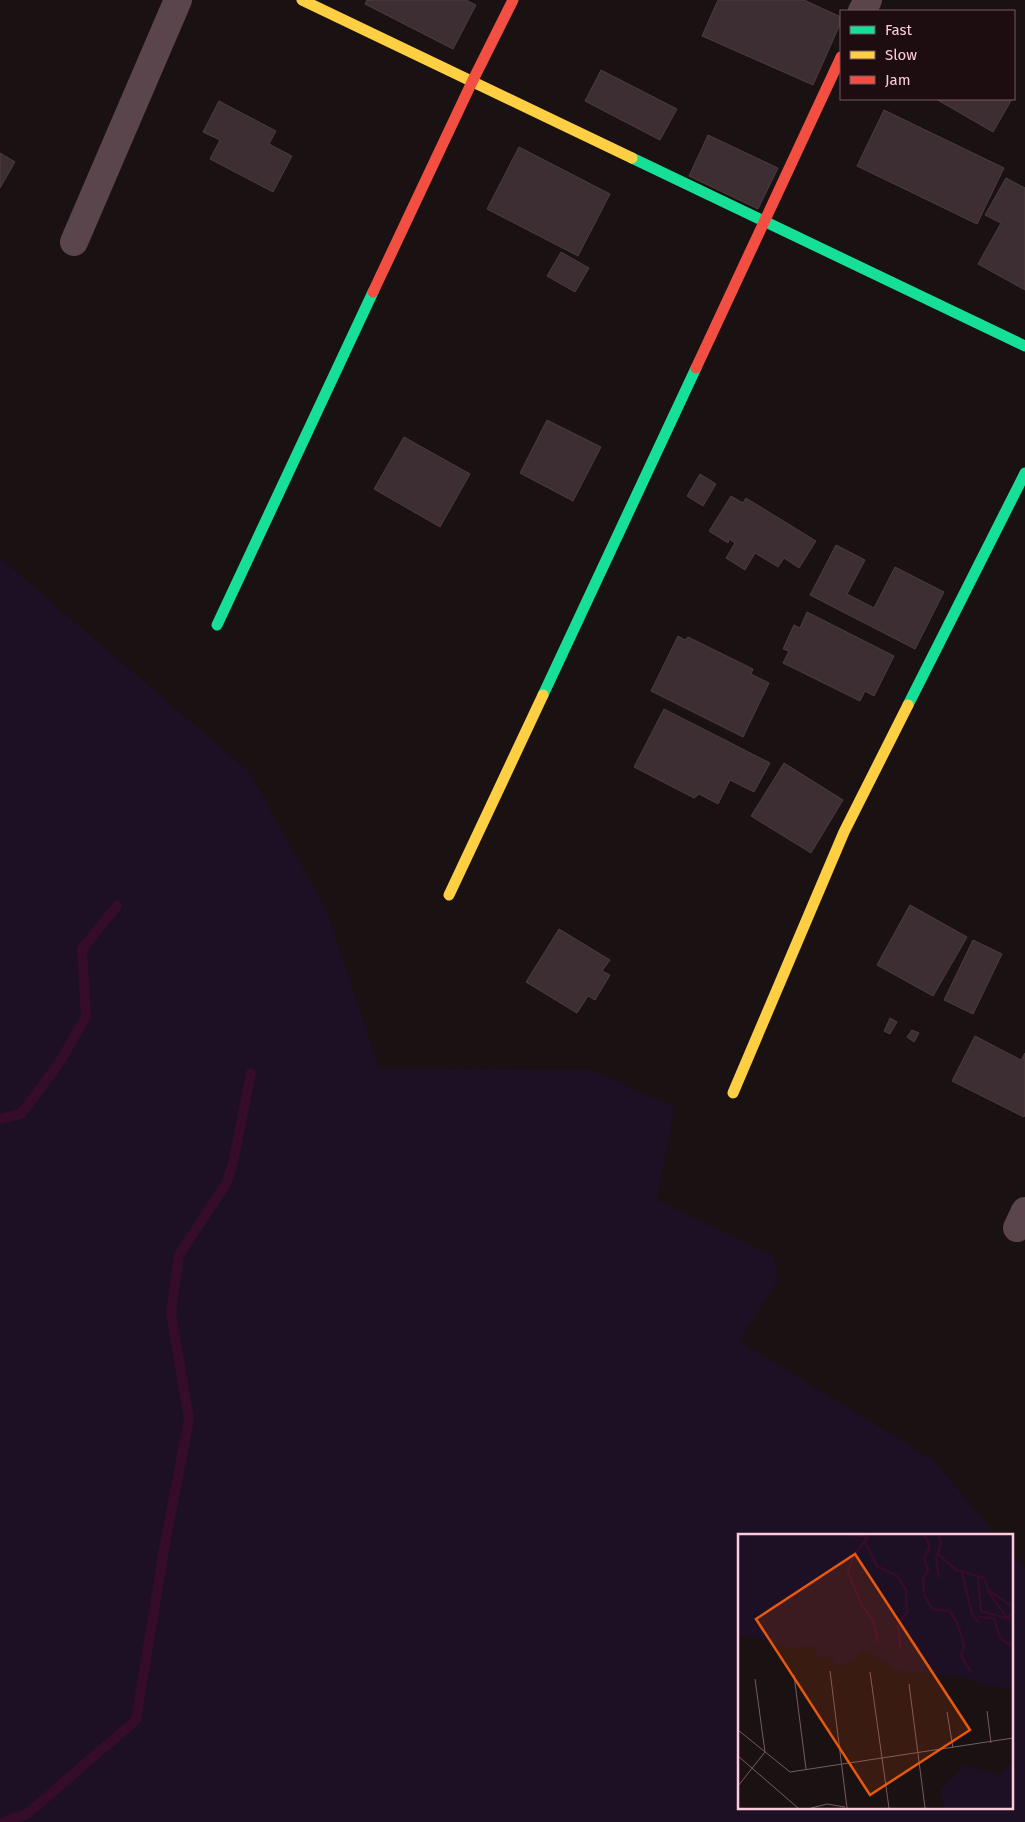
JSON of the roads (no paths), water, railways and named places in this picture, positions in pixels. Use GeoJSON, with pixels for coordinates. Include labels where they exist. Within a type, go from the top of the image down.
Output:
{"type":"FeatureCollection","features":[{"type":"Feature","properties":{"kind":"street"},"geometry":{"type":"LineString","coordinates":[[74,242],[178,0]]}},
{"type":"Feature","properties":{"kind":"street"},"geometry":{"type":"LineString","coordinates":[[302,0],[764,223],[1025,346]]}},
{"type":"Feature","properties":{"kind":"street"},"geometry":{"type":"LineString","coordinates":[[217,625],[472,82],[513,0]]}},
{"type":"Feature","properties":{"kind":"street"},"geometry":{"type":"LineString","coordinates":[[449,895],[840,59]]}},
{"type":"Feature","properties":{"kind":"street"},"geometry":{"type":"LineString","coordinates":[[733,1094],[844,832],[1025,473]]}},
{"type":"Feature","properties":{"kind":"waterway"},"geometry":{"type":"LineString","coordinates":[[0,1119],[21,1114],[59,1063],[86,1017],[82,949],[117,906]]}},
{"type":"Feature","properties":{"kind":"waterway"},"geometry":{"type":"LineString","coordinates":[[3,1822],[27,1814],[136,1720],[164,1549],[189,1419],[171,1313],[179,1255],[226,1184],[233,1163],[251,1073]]}}]}
